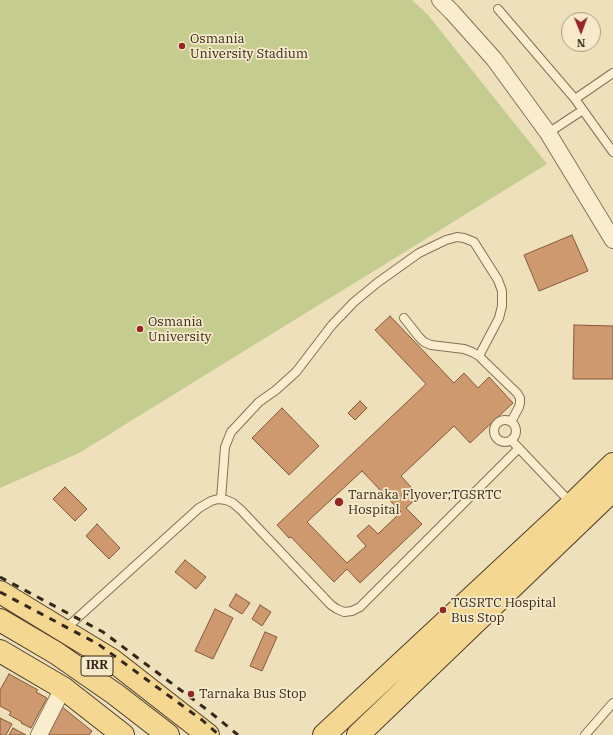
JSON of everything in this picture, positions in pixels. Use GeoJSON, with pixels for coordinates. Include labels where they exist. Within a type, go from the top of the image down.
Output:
{"type":"FeatureCollection","features":[{"type":"Feature","properties":{"kind":"main road"},"geometry":{"type":"LineString","coordinates":[[358,735],[578,511],[613,464]]}},
{"type":"Feature","properties":{"kind":"main road"},"geometry":{"type":"LineString","coordinates":[[324,735],[578,511],[613,490]]}},
{"type":"Feature","properties":{"kind":"main road"},"geometry":{"type":"LineString","coordinates":[[0,592],[112,660],[208,735]]}},
{"type":"Feature","properties":{"kind":"main road","name":"IRR"},"geometry":{"type":"LineString","coordinates":[[0,607],[62,643],[122,683],[187,735]]}},
{"type":"Feature","properties":{"kind":"main road","name":"IRR"},"geometry":{"type":"LineString","coordinates":[[0,620],[56,653],[115,694],[168,735]]}},
{"type":"Feature","properties":{"kind":"main road"},"geometry":{"type":"LineString","coordinates":[[0,651],[63,688],[123,735]]}},
{"type":"Feature","properties":{"kind":"street"},"geometry":{"type":"LineString","coordinates":[[440,0],[494,59],[548,133],[611,233]]}},
{"type":"Feature","properties":{"kind":"street"},"geometry":{"type":"LineString","coordinates":[[39,735],[63,688]]}},
{"type":"Feature","properties":{"kind":"lane"},"geometry":{"type":"LineString","coordinates":[[498,9],[575,99],[613,152]]}},
{"type":"Feature","properties":{"kind":"lane"},"geometry":{"type":"LineString","coordinates":[[575,99],[613,73]]}},
{"type":"Feature","properties":{"kind":"lane"},"geometry":{"type":"LineString","coordinates":[[548,133],[583,110]]}},
{"type":"Feature","properties":{"kind":"lane"},"geometry":{"type":"LineString","coordinates":[[222,500],[225,447],[231,432],[258,402],[276,390],[296,372],[332,325],[354,302],[377,283],[419,253],[446,240],[457,237],[474,242],[498,280],[502,291],[502,306],[499,318],[479,356]]}},
{"type":"Feature","properties":{"kind":"lane"},"geometry":{"type":"LineString","coordinates":[[404,318],[418,337],[424,342],[431,345],[472,352],[479,356],[517,393],[520,398],[519,407],[511,422]]}},
{"type":"Feature","properties":{"kind":"lane"},"geometry":{"type":"LineString","coordinates":[[505,420],[511,422],[516,431],[515,436],[506,442],[500,440],[494,431],[496,426],[505,420]]}},
{"type":"Feature","properties":{"kind":"lane"},"geometry":{"type":"LineString","coordinates":[[511,440],[578,511]]}},
{"type":"Feature","properties":{"kind":"lane"},"geometry":{"type":"LineString","coordinates":[[63,630],[199,508],[210,501],[218,499],[233,503],[241,510],[331,605],[344,612],[352,611],[360,607],[519,448]]}},
{"type":"Feature","properties":{"kind":"lane"},"geometry":{"type":"LineString","coordinates":[[585,735],[613,703]]}},
{"type":"Feature","properties":{"kind":"green space","name":"Osmania University"},"geometry":{"type":"Polygon","coordinates":[[[0,0],[412,0],[428,15],[547,164],[79,453],[0,488],[0,0]]]}},
{"type":"Feature","properties":{"kind":"building"},"geometry":{"type":"Polygon","coordinates":[[[572,235],[588,271],[539,291],[524,255],[572,235]]]}},
{"type":"Feature","properties":{"kind":"building"},"geometry":{"type":"Polygon","coordinates":[[[390,316],[454,383],[464,373],[478,388],[489,377],[513,403],[470,443],[454,426],[401,476],[419,496],[406,508],[422,524],[360,583],[347,569],[334,582],[291,537],[289,538],[277,525],[426,384],[375,330],[390,316]],[[362,471],[307,522],[347,563],[366,546],[357,536],[369,525],[378,534],[401,512],[362,471]]]}},
{"type":"Feature","properties":{"kind":"building"},"geometry":{"type":"Polygon","coordinates":[[[574,325],[613,326],[613,379],[573,379],[574,325]]]}},
{"type":"Feature","properties":{"kind":"building"},"geometry":{"type":"Polygon","coordinates":[[[360,401],[367,408],[355,420],[348,413],[360,401]]]}},
{"type":"Feature","properties":{"kind":"building"},"geometry":{"type":"Polygon","coordinates":[[[282,408],[319,446],[289,475],[252,438],[282,408]]]}},
{"type":"Feature","properties":{"kind":"building"},"geometry":{"type":"Polygon","coordinates":[[[65,487],[87,509],[75,521],[53,499],[65,487]]]}},
{"type":"Feature","properties":{"kind":"building"},"geometry":{"type":"Polygon","coordinates":[[[97,524],[120,548],[109,559],[86,536],[97,524]]]}},
{"type":"Feature","properties":{"kind":"building"},"geometry":{"type":"Polygon","coordinates":[[[185,560],[206,577],[196,589],[175,572],[185,560]]]}},
{"type":"Feature","properties":{"kind":"building"},"geometry":{"type":"Polygon","coordinates":[[[236,594],[250,603],[242,614],[229,606],[236,594]]]}},
{"type":"Feature","properties":{"kind":"building"},"geometry":{"type":"Polygon","coordinates":[[[260,605],[271,612],[262,626],[252,619],[260,605]]]}},
{"type":"Feature","properties":{"kind":"building"},"geometry":{"type":"Polygon","coordinates":[[[215,609],[233,618],[213,659],[195,651],[215,609]]]}},
{"type":"Feature","properties":{"kind":"building"},"geometry":{"type":"Polygon","coordinates":[[[265,632],[277,637],[262,671],[250,666],[265,632]]]}},
{"type":"Feature","properties":{"kind":"building"},"geometry":{"type":"Polygon","coordinates":[[[9,674],[38,690],[36,692],[47,698],[31,728],[9,715],[11,712],[0,706],[0,690],[9,674]]]}},
{"type":"Feature","properties":{"kind":"building"},"geometry":{"type":"Polygon","coordinates":[[[61,706],[92,731],[89,735],[48,735],[61,706]]]}},
{"type":"Feature","properties":{"kind":"building"},"geometry":{"type":"Polygon","coordinates":[[[0,718],[12,724],[6,735],[0,735],[0,718]]]}},
{"type":"Feature","properties":{"kind":"building"},"geometry":{"type":"Polygon","coordinates":[[[13,728],[26,735],[9,735],[13,728]]]}},
{"type":"Feature","properties":{"kind":"railway"},"geometry":{"type":"LineString","coordinates":[[0,577],[103,632],[210,712],[238,735]]}},
{"type":"Feature","properties":{"kind":"railway"},"geometry":{"type":"LineString","coordinates":[[0,592],[98,644],[202,720],[219,735]]}},
{"type":"Feature","properties":{"kind":"place","name":"Osmania University Stadium"},"geometry":{"type":"Point","coordinates":[182,46]}},
{"type":"Feature","properties":{"kind":"place","name":"Osmania University"},"geometry":{"type":"Point","coordinates":[140,329]}},
{"type":"Feature","properties":{"kind":"place","name":"Tarnaka Flyover;TGSRTC Hospital"},"geometry":{"type":"Point","coordinates":[339,502]}},
{"type":"Feature","properties":{"kind":"place","name":"TGSRTC Hospital Bus Stop"},"geometry":{"type":"Point","coordinates":[443,610]}},
{"type":"Feature","properties":{"kind":"place","name":"Tarnaka Bus Stop"},"geometry":{"type":"Point","coordinates":[191,694]}}]}
